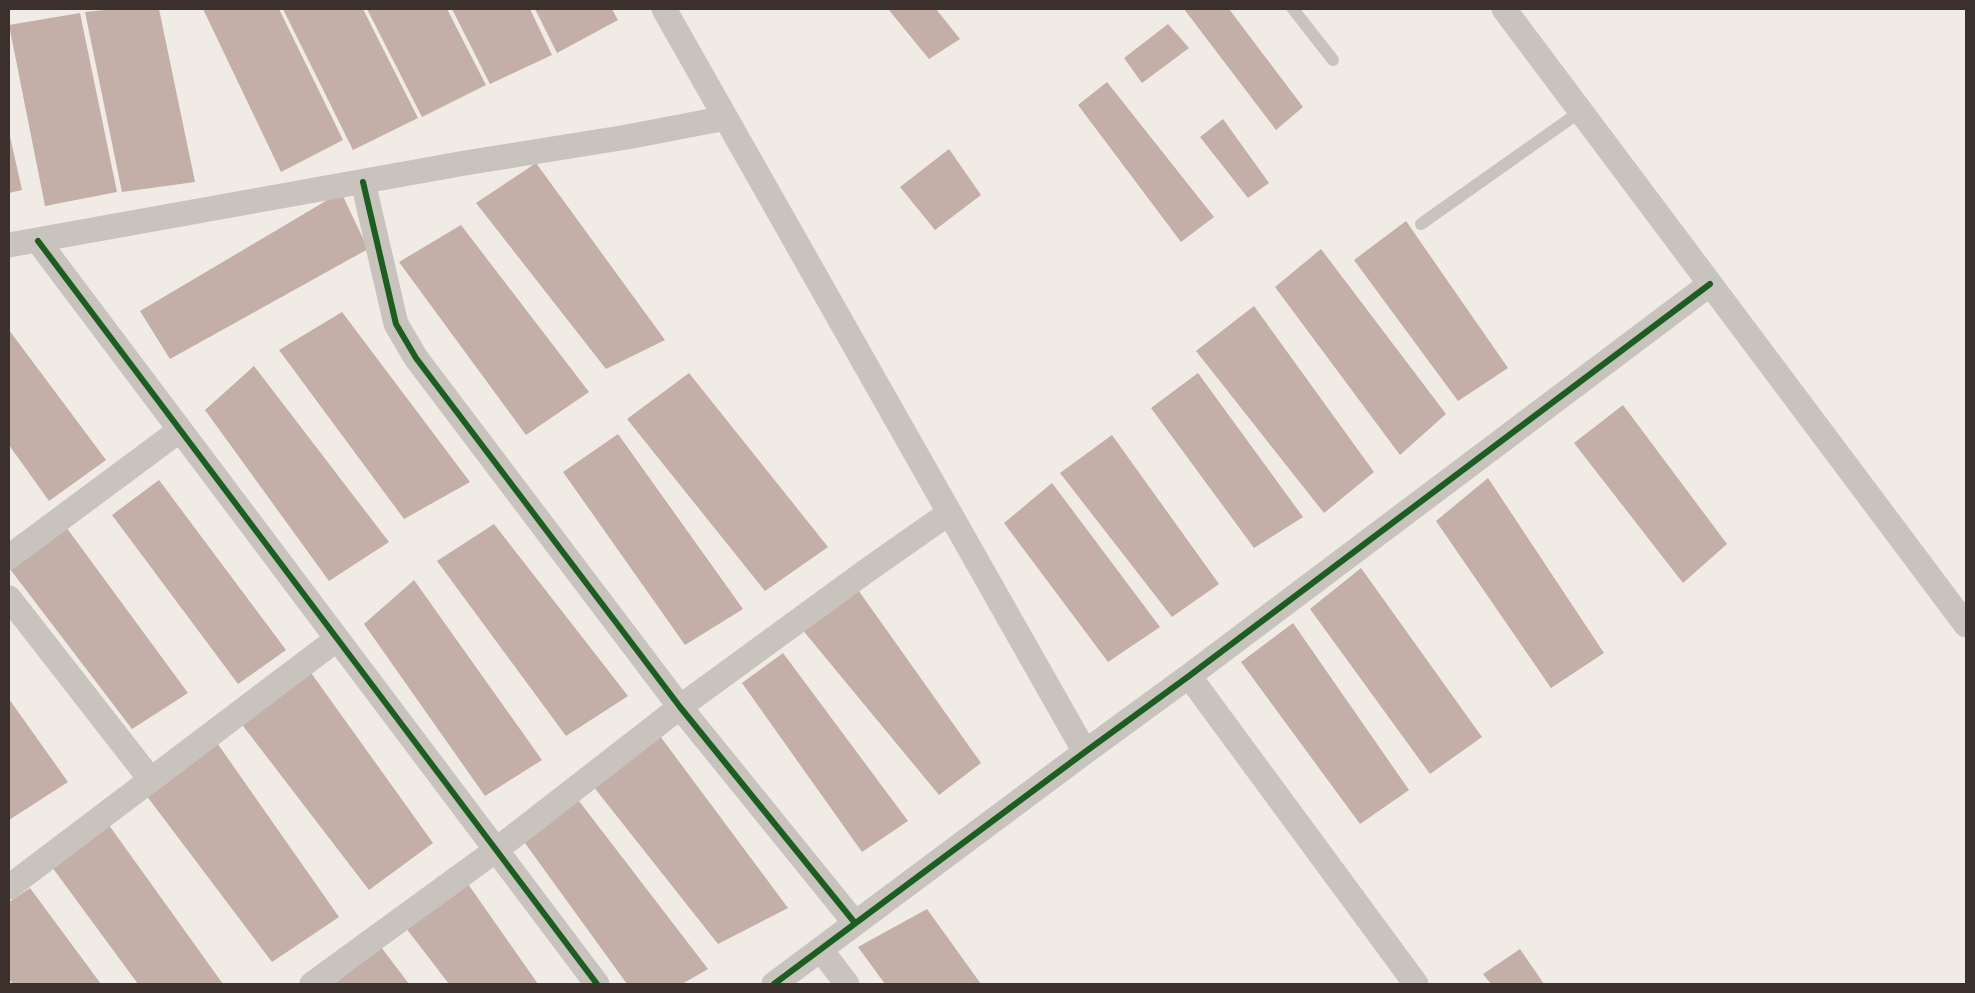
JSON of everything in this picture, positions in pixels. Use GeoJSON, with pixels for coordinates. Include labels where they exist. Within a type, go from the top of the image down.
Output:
{"type":"FeatureCollection","features":[{"type":"Feature","properties":{"kind":"street"},"geometry":{"type":"LineString","coordinates":[[664,9],[1085,752]]}},
{"type":"Feature","properties":{"kind":"street"},"geometry":{"type":"LineString","coordinates":[[1504,9],[1966,625]]}},
{"type":"Feature","properties":{"kind":"street"},"geometry":{"type":"LineString","coordinates":[[9,245],[726,118]]}},
{"type":"Feature","properties":{"kind":"street"},"geometry":{"type":"LineString","coordinates":[[363,182],[396,324],[416,358],[680,707],[854,923]]}},
{"type":"Feature","properties":{"kind":"street"},"geometry":{"type":"LineString","coordinates":[[38,241],[597,984]]}},
{"type":"Feature","properties":{"kind":"street"},"geometry":{"type":"LineString","coordinates":[[774,984],[1189,676],[1710,284]]}},
{"type":"Feature","properties":{"kind":"street"},"geometry":{"type":"LineString","coordinates":[[9,557],[180,430]]}},
{"type":"Feature","properties":{"kind":"street"},"geometry":{"type":"LineString","coordinates":[[312,984],[496,850],[680,707],[949,513]]}},
{"type":"Feature","properties":{"kind":"street"},"geometry":{"type":"LineString","coordinates":[[9,598],[151,780]]}},
{"type":"Feature","properties":{"kind":"street"},"geometry":{"type":"LineString","coordinates":[[9,887],[337,639]]}},
{"type":"Feature","properties":{"kind":"street"},"geometry":{"type":"LineString","coordinates":[[1189,676],[1416,984]]}},
{"type":"Feature","properties":{"kind":"street"},"geometry":{"type":"LineString","coordinates":[[821,950],[847,984]]}},
{"type":"Feature","properties":{"kind":"lane"},"geometry":{"type":"LineString","coordinates":[[1293,9],[1333,60]]}},
{"type":"Feature","properties":{"kind":"lane"},"geometry":{"type":"LineString","coordinates":[[1421,224],[1581,111]]}},
{"type":"Feature","properties":{"kind":"building"},"geometry":{"type":"Polygon","coordinates":[[[114,9],[159,9],[195,182],[122,192],[85,12],[114,9]]]}},
{"type":"Feature","properties":{"kind":"building"},"geometry":{"type":"Polygon","coordinates":[[[203,9],[279,9],[343,140],[281,172],[203,9]]]}},
{"type":"Feature","properties":{"kind":"building"},"geometry":{"type":"Polygon","coordinates":[[[283,9],[363,9],[418,118],[353,150],[283,9]]]}},
{"type":"Feature","properties":{"kind":"building"},"geometry":{"type":"Polygon","coordinates":[[[367,9],[447,9],[486,85],[422,117],[367,9]]]}},
{"type":"Feature","properties":{"kind":"building"},"geometry":{"type":"Polygon","coordinates":[[[452,9],[530,9],[552,55],[490,84],[452,9]]]}},
{"type":"Feature","properties":{"kind":"building"},"geometry":{"type":"Polygon","coordinates":[[[535,9],[612,9],[618,20],[557,53],[535,9]]]}},
{"type":"Feature","properties":{"kind":"building"},"geometry":{"type":"Polygon","coordinates":[[[888,9],[936,9],[960,39],[929,59],[888,9]]]}},
{"type":"Feature","properties":{"kind":"building"},"geometry":{"type":"Polygon","coordinates":[[[1184,9],[1229,9],[1303,107],[1276,130],[1184,9]]]}},
{"type":"Feature","properties":{"kind":"building"},"geometry":{"type":"Polygon","coordinates":[[[80,13],[117,192],[45,206],[9,25],[80,13]]]}},
{"type":"Feature","properties":{"kind":"building"},"geometry":{"type":"Polygon","coordinates":[[[1168,24],[1189,48],[1142,83],[1124,58],[1168,24]]]}},
{"type":"Feature","properties":{"kind":"building"},"geometry":{"type":"Polygon","coordinates":[[[1107,82],[1214,217],[1181,242],[1078,105],[1107,82]]]}},
{"type":"Feature","properties":{"kind":"building"},"geometry":{"type":"Polygon","coordinates":[[[1223,119],[1269,183],[1248,198],[1200,137],[1223,119]]]}},
{"type":"Feature","properties":{"kind":"building"},"geometry":{"type":"Polygon","coordinates":[[[9,132],[22,190],[9,193],[9,132]]]}},
{"type":"Feature","properties":{"kind":"building"},"geometry":{"type":"Polygon","coordinates":[[[949,149],[981,195],[935,230],[900,187],[949,149]]]}},
{"type":"Feature","properties":{"kind":"building"},"geometry":{"type":"Polygon","coordinates":[[[536,163],[665,340],[606,369],[476,203],[536,163]]]}},
{"type":"Feature","properties":{"kind":"building"},"geometry":{"type":"Polygon","coordinates":[[[341,192],[368,249],[170,359],[140,311],[341,192]]]}},
{"type":"Feature","properties":{"kind":"building"},"geometry":{"type":"Polygon","coordinates":[[[1406,221],[1508,368],[1458,401],[1354,260],[1406,221]]]}},
{"type":"Feature","properties":{"kind":"building"},"geometry":{"type":"Polygon","coordinates":[[[461,225],[589,392],[526,435],[399,262],[461,225]]]}},
{"type":"Feature","properties":{"kind":"building"},"geometry":{"type":"Polygon","coordinates":[[[1321,249],[1446,414],[1400,455],[1275,287],[1321,249]]]}},
{"type":"Feature","properties":{"kind":"building"},"geometry":{"type":"Polygon","coordinates":[[[1254,306],[1374,472],[1324,513],[1196,351],[1254,306]]]}},
{"type":"Feature","properties":{"kind":"building"},"geometry":{"type":"Polygon","coordinates":[[[342,312],[470,482],[404,519],[279,350],[342,312]]]}},
{"type":"Feature","properties":{"kind":"building"},"geometry":{"type":"Polygon","coordinates":[[[9,330],[106,460],[49,501],[9,445],[9,330]]]}},
{"type":"Feature","properties":{"kind":"building"},"geometry":{"type":"Polygon","coordinates":[[[254,366],[389,542],[329,581],[205,410],[254,366]]]}},
{"type":"Feature","properties":{"kind":"building"},"geometry":{"type":"Polygon","coordinates":[[[689,373],[828,547],[765,591],[627,419],[689,373]]]}},
{"type":"Feature","properties":{"kind":"building"},"geometry":{"type":"Polygon","coordinates":[[[1198,373],[1303,517],[1254,548],[1151,408],[1198,373]]]}},
{"type":"Feature","properties":{"kind":"building"},"geometry":{"type":"Polygon","coordinates":[[[1623,405],[1727,544],[1683,583],[1574,443],[1623,405]]]}},
{"type":"Feature","properties":{"kind":"building"},"geometry":{"type":"Polygon","coordinates":[[[618,434],[743,609],[685,645],[563,472],[618,434]]]}},
{"type":"Feature","properties":{"kind":"building"},"geometry":{"type":"Polygon","coordinates":[[[1112,435],[1219,584],[1172,617],[1060,473],[1112,435]]]}},
{"type":"Feature","properties":{"kind":"building"},"geometry":{"type":"Polygon","coordinates":[[[1488,478],[1604,653],[1551,688],[1436,521],[1488,478]]]}},
{"type":"Feature","properties":{"kind":"building"},"geometry":{"type":"Polygon","coordinates":[[[159,480],[286,650],[238,684],[112,515],[159,480]]]}},
{"type":"Feature","properties":{"kind":"building"},"geometry":{"type":"Polygon","coordinates":[[[1052,483],[1160,627],[1108,662],[1004,523],[1052,483]]]}},
{"type":"Feature","properties":{"kind":"building"},"geometry":{"type":"Polygon","coordinates":[[[494,524],[628,696],[566,736],[437,561],[494,524]]]}},
{"type":"Feature","properties":{"kind":"building"},"geometry":{"type":"Polygon","coordinates":[[[66,527],[188,693],[132,729],[10,569],[66,527]]]}},
{"type":"Feature","properties":{"kind":"building"},"geometry":{"type":"Polygon","coordinates":[[[1361,568],[1482,737],[1430,774],[1310,609],[1361,568]]]}},
{"type":"Feature","properties":{"kind":"building"},"geometry":{"type":"Polygon","coordinates":[[[414,580],[542,760],[485,796],[364,624],[414,580]]]}},
{"type":"Feature","properties":{"kind":"building"},"geometry":{"type":"Polygon","coordinates":[[[856,587],[981,763],[939,795],[801,628],[856,587]]]}},
{"type":"Feature","properties":{"kind":"building"},"geometry":{"type":"Polygon","coordinates":[[[1293,623],[1409,790],[1360,824],[1241,662],[1293,623]]]}},
{"type":"Feature","properties":{"kind":"building"},"geometry":{"type":"Polygon","coordinates":[[[783,653],[908,821],[862,852],[742,683],[783,653]]]}},
{"type":"Feature","properties":{"kind":"building"},"geometry":{"type":"Polygon","coordinates":[[[309,670],[433,843],[369,890],[240,722],[309,670]]]}},
{"type":"Feature","properties":{"kind":"building"},"geometry":{"type":"Polygon","coordinates":[[[9,699],[68,782],[9,820],[9,699]]]}},
{"type":"Feature","properties":{"kind":"building"},"geometry":{"type":"Polygon","coordinates":[[[660,736],[788,908],[718,944],[593,786],[660,736]]]}},
{"type":"Feature","properties":{"kind":"building"},"geometry":{"type":"Polygon","coordinates":[[[215,740],[339,917],[272,962],[146,795],[215,740]]]}},
{"type":"Feature","properties":{"kind":"building"},"geometry":{"type":"Polygon","coordinates":[[[579,801],[708,969],[682,984],[627,984],[522,839],[579,801]]]}},
{"type":"Feature","properties":{"kind":"building"},"geometry":{"type":"Polygon","coordinates":[[[106,821],[223,984],[138,984],[52,867],[106,821]]]}},
{"type":"Feature","properties":{"kind":"building"},"geometry":{"type":"Polygon","coordinates":[[[468,884],[538,984],[449,984],[406,928],[468,884]]]}},
{"type":"Feature","properties":{"kind":"building"},"geometry":{"type":"Polygon","coordinates":[[[30,888],[101,984],[13,984],[9,979],[9,902],[30,888]]]}},
{"type":"Feature","properties":{"kind":"building"},"geometry":{"type":"Polygon","coordinates":[[[927,909],[981,984],[885,984],[858,947],[927,909]]]}},
{"type":"Feature","properties":{"kind":"building"},"geometry":{"type":"Polygon","coordinates":[[[381,947],[409,984],[334,984],[381,947]]]}},
{"type":"Feature","properties":{"kind":"building"},"geometry":{"type":"Polygon","coordinates":[[[1520,949],[1544,984],[1491,984],[1483,974],[1520,949]]]}},
{"type":"Feature","properties":{"kind":"cycle path"},"geometry":{"type":"LineString","coordinates":[[363,182],[396,324],[416,358],[680,707],[855,923]]}},
{"type":"Feature","properties":{"kind":"cycle path"},"geometry":{"type":"LineString","coordinates":[[38,241],[597,984]]}},
{"type":"Feature","properties":{"kind":"cycle path"},"geometry":{"type":"LineString","coordinates":[[774,984],[1189,676],[1710,284]]}}]}
